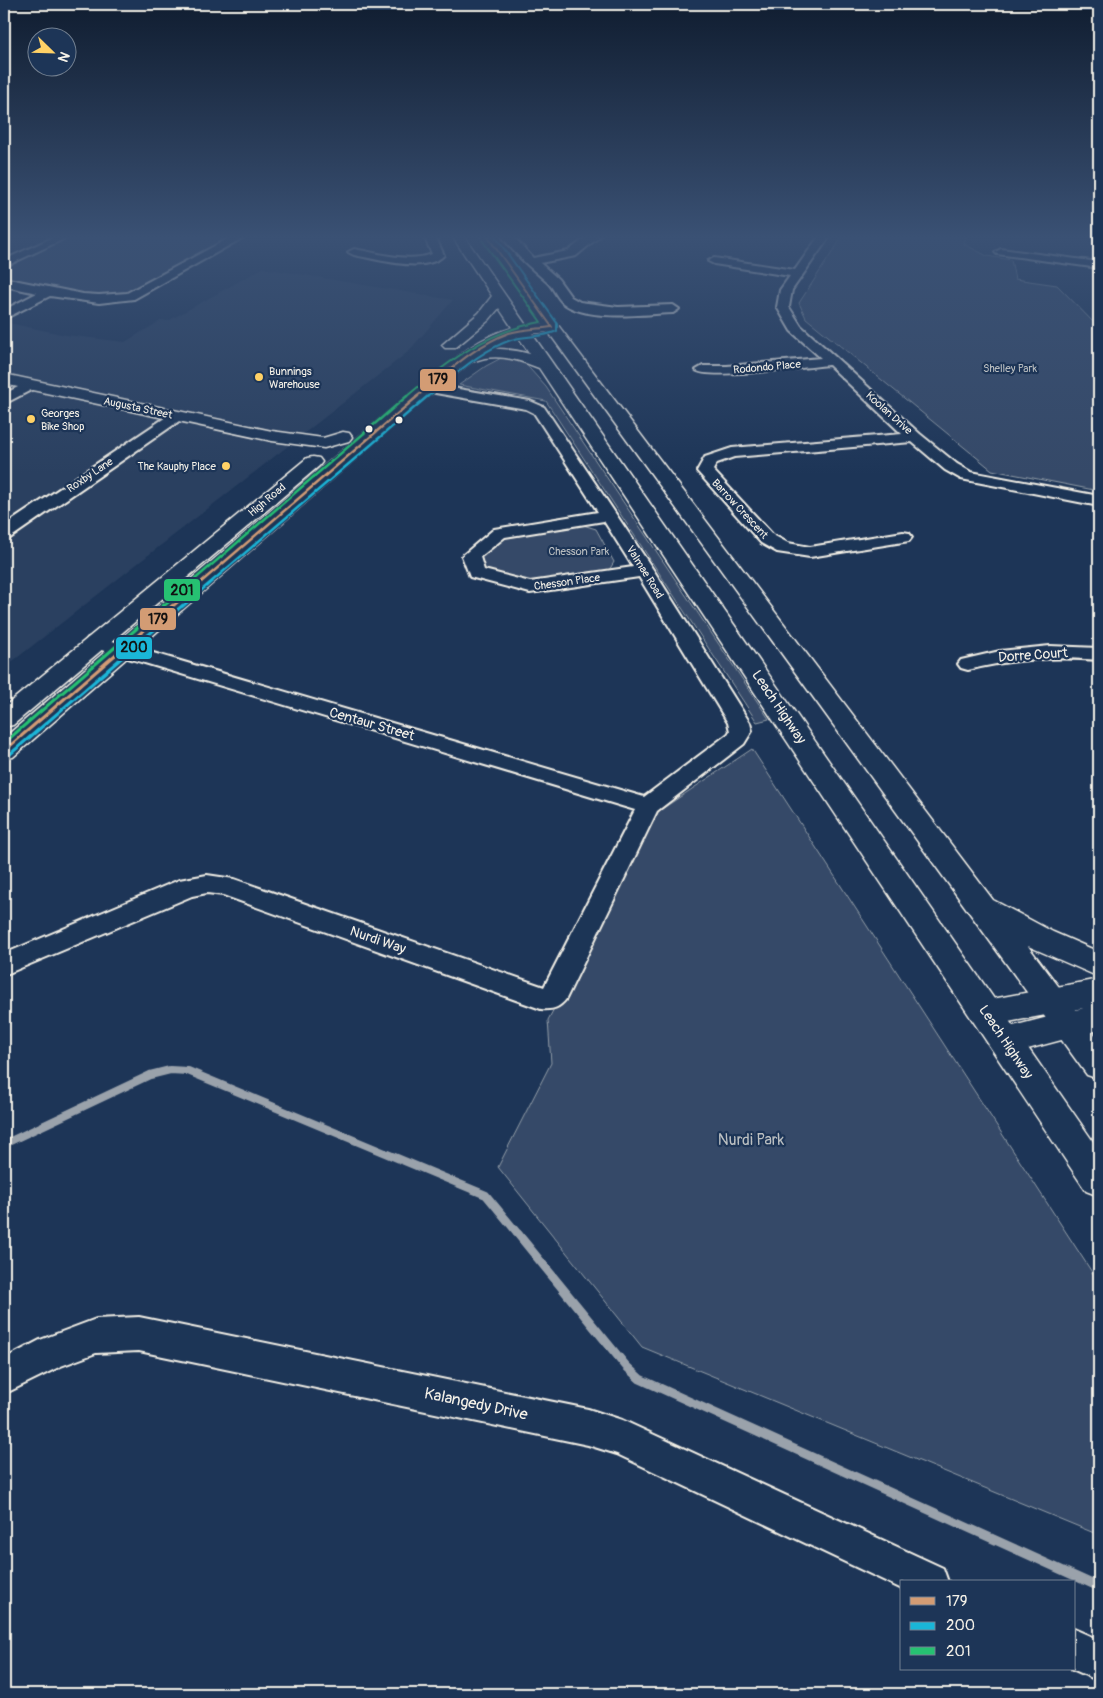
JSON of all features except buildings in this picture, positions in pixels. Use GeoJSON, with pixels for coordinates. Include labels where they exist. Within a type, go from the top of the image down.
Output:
{"type":"FeatureCollection","features":[{"type":"Feature","properties":{"kind":"main road"},"geometry":{"type":"LineString","coordinates":[[457,352],[485,315]]}},
{"type":"Feature","properties":{"kind":"main road","name":"Leach Highway"},"geometry":{"type":"LineString","coordinates":[[511,315],[1099,1179]]}},
{"type":"Feature","properties":{"kind":"main road"},"geometry":{"type":"LineString","coordinates":[[544,315],[1099,1065]]}},
{"type":"Feature","properties":{"kind":"main road","name":"High Road"},"geometry":{"type":"LineString","coordinates":[[4,719],[308,456],[335,443],[485,329],[550,323]]}},
{"type":"Feature","properties":{"kind":"main road"},"geometry":{"type":"LineString","coordinates":[[457,352],[506,352],[544,364]]}},
{"type":"Feature","properties":{"kind":"main road","name":"High Road"},"geometry":{"type":"LineString","coordinates":[[4,751],[429,388],[457,352]]}},
{"type":"Feature","properties":{"kind":"main road","name":"Augusta Street"},"geometry":{"type":"LineString","coordinates":[[4,379],[272,436],[335,443],[373,435]]}},
{"type":"Feature","properties":{"kind":"main road","name":"Augusta Street"},"geometry":{"type":"LineString","coordinates":[[272,436],[308,456]]}},
{"type":"Feature","properties":{"kind":"main road"},"geometry":{"type":"LineString","coordinates":[[980,905],[1043,940],[1099,965]]}},
{"type":"Feature","properties":{"kind":"main road"},"geometry":{"type":"LineString","coordinates":[[1005,1041],[1099,992]]}},
{"type":"Feature","properties":{"kind":"main road"},"geometry":{"type":"LineString","coordinates":[[987,1013],[1060,1012],[1099,1017]]}},
{"type":"Feature","properties":{"kind":"street","name":"Koolan Drive"},"geometry":{"type":"LineString","coordinates":[[787,315],[796,328],[950,467],[967,476],[1099,501]]}},
{"type":"Feature","properties":{"kind":"street","name":"Rodondo Place"},"geometry":{"type":"LineString","coordinates":[[702,370],[727,370],[832,361]]}},
{"type":"Feature","properties":{"kind":"street"},"geometry":{"type":"LineString","coordinates":[[4,400],[30,385]]}},
{"type":"Feature","properties":{"kind":"street","name":"Valmae Road"},"geometry":{"type":"LineString","coordinates":[[429,388],[536,407],[609,515],[740,723],[741,731],[736,739],[648,806]]}},
{"type":"Feature","properties":{"kind":"street","name":"Roxby Lane"},"geometry":{"type":"LineString","coordinates":[[4,534],[177,416]]}},
{"type":"Feature","properties":{"kind":"street","name":"Barrow Crescent"},"geometry":{"type":"LineString","coordinates":[[903,537],[810,552],[783,548],[766,540],[705,471],[711,460],[732,453],[916,437]]}},
{"type":"Feature","properties":{"kind":"street","name":"Chesson Place"},"geometry":{"type":"LineString","coordinates":[[609,515],[500,533],[471,556],[476,573],[530,588],[645,572]]}},
{"type":"Feature","properties":{"kind":"street","name":"Centaur Street"},"geometry":{"type":"LineString","coordinates":[[95,642],[648,806]]}},
{"type":"Feature","properties":{"kind":"street","name":"Dorre Court"},"geometry":{"type":"LineString","coordinates":[[968,664],[993,657],[1057,651],[1099,654]]}},
{"type":"Feature","properties":{"kind":"street","name":"Nurdi Way"},"geometry":{"type":"LineString","coordinates":[[4,965],[188,887],[207,884],[226,886],[541,998],[550,998],[557,991],[648,806]]}},
{"type":"Feature","properties":{"kind":"street","name":"Kalangedy Drive"},"geometry":{"type":"LineString","coordinates":[[4,1377],[52,1352],[96,1336],[139,1334],[588,1427],[629,1442],[925,1580]]}},
{"type":"Feature","properties":{"kind":"street"},"geometry":{"type":"LineString","coordinates":[[1076,1650],[1099,1661]]}},
{"type":"Feature","properties":{"kind":"shaded area"},"geometry":{"type":"Polygon","coordinates":[[[178,315],[440,315],[408,352],[4,668],[4,322],[66,335],[125,342],[162,320],[168,321],[178,315]]]}},
{"type":"Feature","properties":{"kind":"green space","name":"Shelley Park"},"geometry":{"type":"Polygon","coordinates":[[[805,315],[1087,315],[1099,328],[1099,491],[992,470],[805,315]]]}},
{"type":"Feature","properties":{"kind":"green space"},"geometry":{"type":"Polygon","coordinates":[[[505,356],[522,360],[546,387],[769,719],[757,722],[546,401],[459,385],[486,366],[505,356]]]}},
{"type":"Feature","properties":{"kind":"green space","name":"Chesson Park"},"geometry":{"type":"Polygon","coordinates":[[[583,525],[596,529],[614,562],[608,572],[529,583],[481,569],[479,558],[504,538],[583,525]]]}},
{"type":"Feature","properties":{"kind":"green space","name":"Nurdi Park"},"geometry":{"type":"Polygon","coordinates":[[[752,749],[1099,1283],[1099,1535],[642,1347],[498,1167],[551,1063],[548,1020],[659,811],[752,749]]]}},
{"type":"Feature","properties":{"kind":"waterway"},"geometry":{"type":"LineString","coordinates":[[4,1144],[150,1075],[170,1070],[188,1071],[486,1195],[519,1235]]}},
{"type":"Feature","properties":{"kind":"waterway"},"geometry":{"type":"LineString","coordinates":[[518,1234],[626,1366],[640,1379],[1099,1587]]}},
{"type":"Feature","properties":{"kind":"transit line","name":"201"},"geometry":{"type":"LineString","coordinates":[[4,743],[411,393],[456,358],[487,338],[521,325],[541,322],[536,315]]}},
{"type":"Feature","properties":{"kind":"transit line","name":"179"},"geometry":{"type":"LineString","coordinates":[[4,751],[415,398],[472,353],[497,338],[510,333],[552,327],[544,315]]}},
{"type":"Feature","properties":{"kind":"transit line","name":"200"},"geometry":{"type":"LineString","coordinates":[[8,756],[419,403],[496,347],[514,339],[546,335],[557,331],[557,323],[551,315]]}},
{"type":"Feature","properties":{"kind":"place","name":"Bunnings Warehouse"},"geometry":{"type":"Point","coordinates":[259,377]}},
{"type":"Feature","properties":{"kind":"place","name":"Georges Bike Shop"},"geometry":{"type":"Point","coordinates":[31,419]}},
{"type":"Feature","properties":{"kind":"place","name":"The Kauphy Place"},"geometry":{"type":"Point","coordinates":[226,466]}}]}
